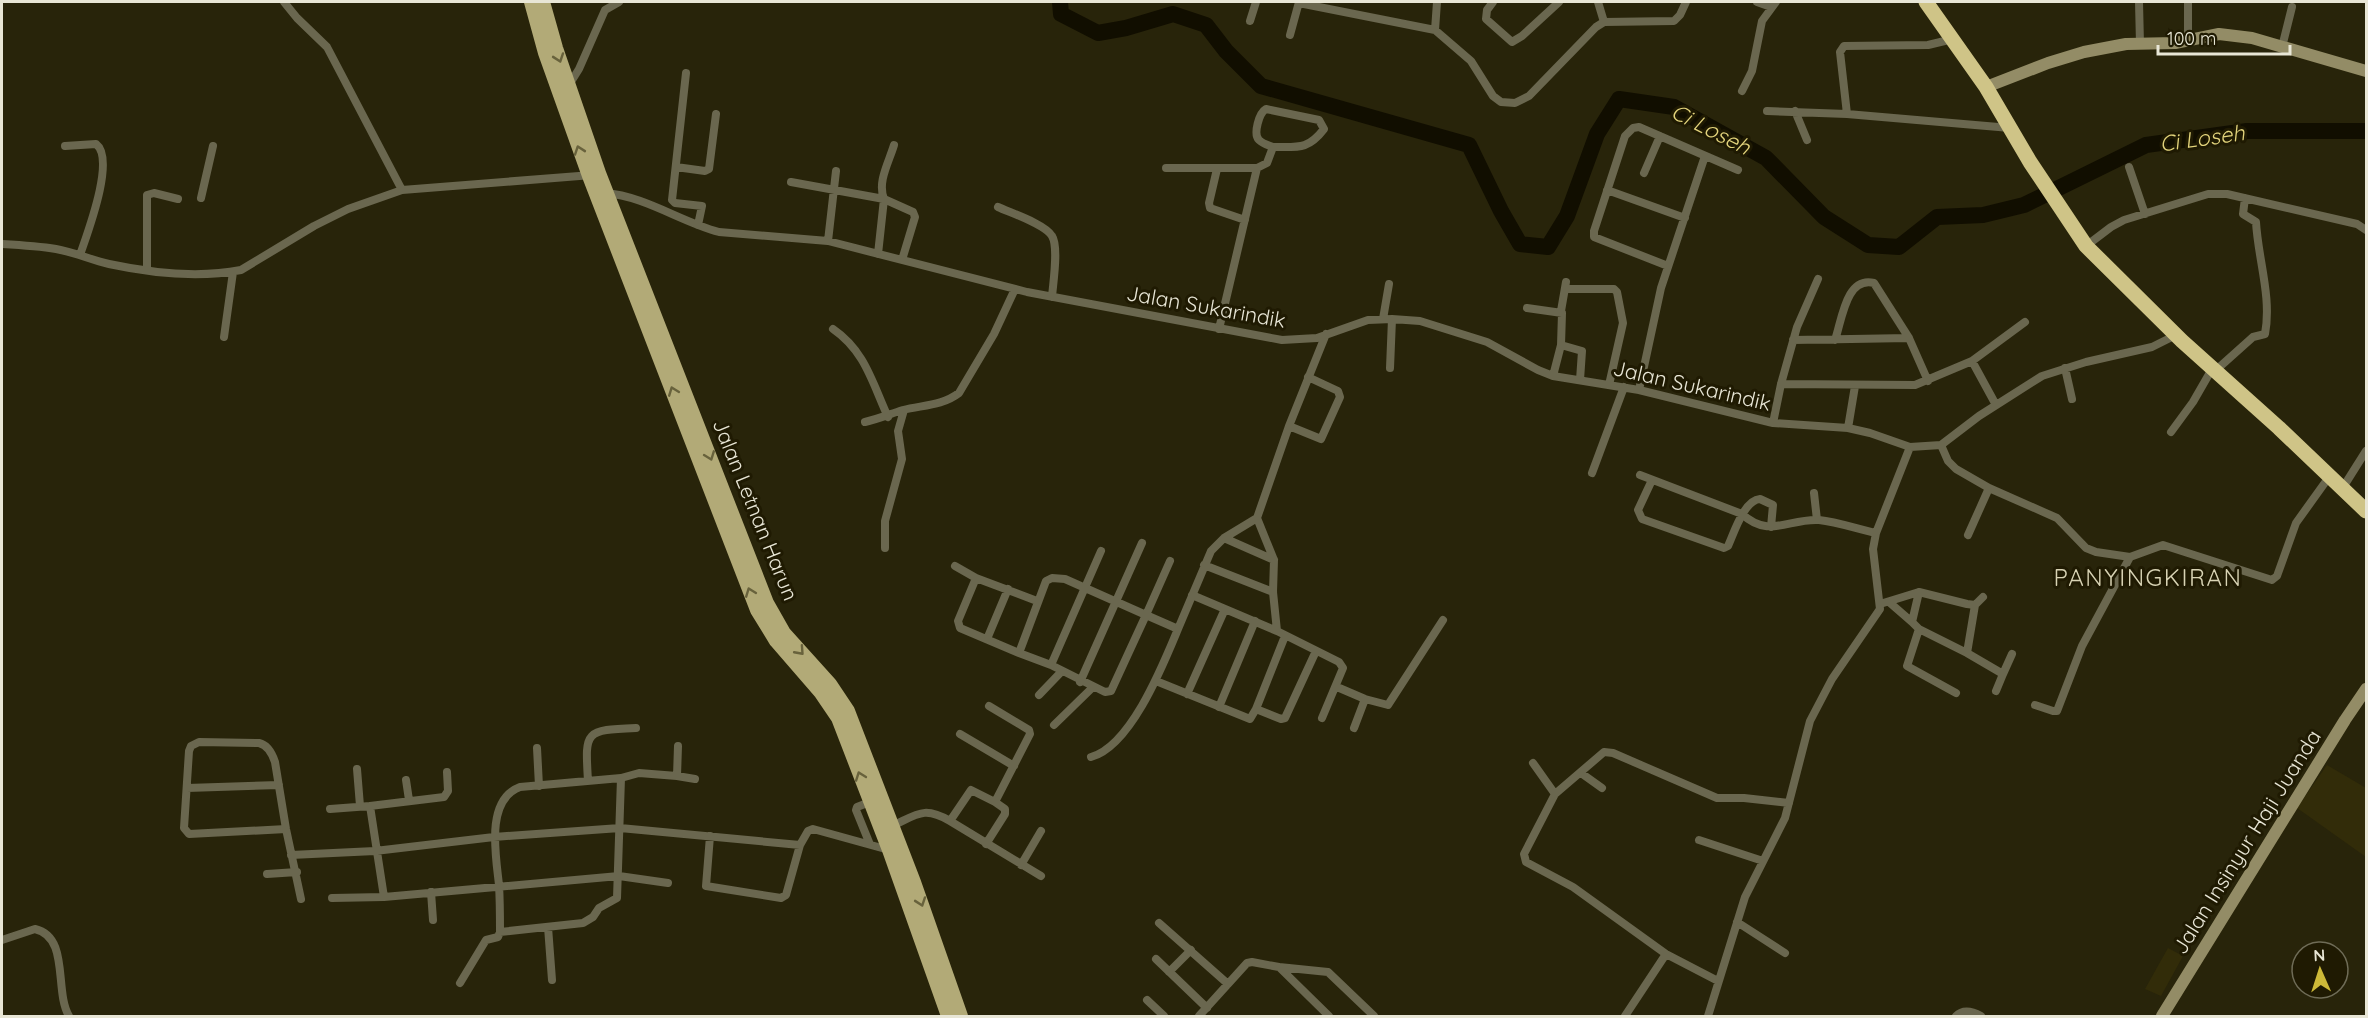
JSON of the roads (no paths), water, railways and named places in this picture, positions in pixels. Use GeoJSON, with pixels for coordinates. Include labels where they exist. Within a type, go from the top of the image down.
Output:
{"type":"FeatureCollection","features":[{"type":"Feature","properties":{"kind":"highway"},"geometry":{"type":"LineString","coordinates":[[1926,2],[1986,87],[2030,162],[2083,242],[2214,370],[2367,511]]}},
{"type":"Feature","properties":{"kind":"main road","name":"Jalan Letnan Harun"},"geometry":{"type":"LineString","coordinates":[[531,2],[545,53],[686,410],[767,603],[784,633],[830,684],[848,711],[892,826],[894,849],[948,1017]]}},
{"type":"Feature","properties":{"kind":"main road","name":"Jalan Letnan Harun"},"geometry":{"type":"LineString","coordinates":[[543,2],[594,174]]}},
{"type":"Feature","properties":{"kind":"main road","name":"Jalan Letnan Harun"},"geometry":{"type":"LineString","coordinates":[[686,410],[757,610],[776,642],[821,693],[838,718],[870,802],[894,849],[961,1017]]}},
{"type":"Feature","properties":{"kind":"street"},"geometry":{"type":"LineString","coordinates":[[284,2],[327,47],[402,190]]}},
{"type":"Feature","properties":{"kind":"street"},"geometry":{"type":"LineString","coordinates":[[569,86],[605,10],[619,2]]}},
{"type":"Feature","properties":{"kind":"street"},"geometry":{"type":"LineString","coordinates":[[1250,21],[1256,2]]}},
{"type":"Feature","properties":{"kind":"street"},"geometry":{"type":"LineString","coordinates":[[1290,35],[1299,2],[1435,30],[1471,61],[1493,96],[1502,102],[1515,103],[1529,96],[1596,27],[1604,22],[1674,21],[1680,15],[1686,2]]}},
{"type":"Feature","properties":{"kind":"street"},"geometry":{"type":"LineString","coordinates":[[1435,30],[1437,2]]}},
{"type":"Feature","properties":{"kind":"street"},"geometry":{"type":"LineString","coordinates":[[1493,2],[1487,10],[1486,19],[1512,42],[1522,36],[1559,2]]}},
{"type":"Feature","properties":{"kind":"street"},"geometry":{"type":"LineString","coordinates":[[1598,2],[1604,22]]}},
{"type":"Feature","properties":{"kind":"street"},"geometry":{"type":"LineString","coordinates":[[1742,91],[1752,71],[1762,21],[1773,4],[1757,2]]}},
{"type":"Feature","properties":{"kind":"street"},"geometry":{"type":"LineString","coordinates":[[2139,2],[2140,44]]}},
{"type":"Feature","properties":{"kind":"street"},"geometry":{"type":"LineString","coordinates":[[2188,2],[2188,39]]}},
{"type":"Feature","properties":{"kind":"street"},"geometry":{"type":"LineString","coordinates":[[2282,47],[2292,7]]}},
{"type":"Feature","properties":{"kind":"street"},"geometry":{"type":"LineString","coordinates":[[1986,87],[2048,63],[2113,45],[2164,45],[2219,34],[2232,34],[2367,71]]}},
{"type":"Feature","properties":{"kind":"street"},"geometry":{"type":"LineString","coordinates":[[1847,114],[1840,52],[1844,46],[1928,45],[1953,39]]}},
{"type":"Feature","properties":{"kind":"street"},"geometry":{"type":"LineString","coordinates":[[686,73],[672,200],[675,203],[702,206],[698,225]]}},
{"type":"Feature","properties":{"kind":"street"},"geometry":{"type":"LineString","coordinates":[[1266,109],[1319,120],[1324,126],[1314,142],[1307,145],[1273,147],[1264,144],[1256,135],[1261,113],[1266,109]]}},
{"type":"Feature","properties":{"kind":"street"},"geometry":{"type":"LineString","coordinates":[[1767,111],[1847,114],[2010,128]]}},
{"type":"Feature","properties":{"kind":"street"},"geometry":{"type":"LineString","coordinates":[[1795,111],[1807,140]]}},
{"type":"Feature","properties":{"kind":"street"},"geometry":{"type":"LineString","coordinates":[[675,167],[705,171],[709,169],[716,114]]}},
{"type":"Feature","properties":{"kind":"street"},"geometry":{"type":"LineString","coordinates":[[1668,266],[1594,237],[1625,136],[1629,131],[1640,127],[1738,170]]}},
{"type":"Feature","properties":{"kind":"street"},"geometry":{"type":"LineString","coordinates":[[1644,173],[1660,136]]}},
{"type":"Feature","properties":{"kind":"street"},"geometry":{"type":"LineString","coordinates":[[65,146],[96,144],[102,150],[104,166],[97,201],[80,255]]}},
{"type":"Feature","properties":{"kind":"street"},"geometry":{"type":"LineString","coordinates":[[878,254],[884,199],[881,191],[882,181],[894,145]]}},
{"type":"Feature","properties":{"kind":"street"},"geometry":{"type":"LineString","coordinates":[[201,198],[213,146]]}},
{"type":"Feature","properties":{"kind":"street"},"geometry":{"type":"LineString","coordinates":[[1166,168],[1257,168],[1267,163],[1273,147]]}},
{"type":"Feature","properties":{"kind":"street"},"geometry":{"type":"LineString","coordinates":[[1640,390],[1660,288],[1705,156]]}},
{"type":"Feature","properties":{"kind":"street"},"geometry":{"type":"LineString","coordinates":[[2129,167],[2145,214]]}},
{"type":"Feature","properties":{"kind":"street"},"geometry":{"type":"LineString","coordinates":[[1219,329],[1257,168]]}},
{"type":"Feature","properties":{"kind":"street"},"geometry":{"type":"LineString","coordinates":[[1217,169],[1209,203],[1210,208],[1245,220]]}},
{"type":"Feature","properties":{"kind":"street"},"geometry":{"type":"LineString","coordinates":[[828,241],[836,171]]}},
{"type":"Feature","properties":{"kind":"street"},"geometry":{"type":"LineString","coordinates":[[2,244],[44,248],[80,255],[109,264],[147,269],[199,274],[233,272],[241,270],[305,231],[348,209],[402,190],[594,174]]}},
{"type":"Feature","properties":{"kind":"street"},"geometry":{"type":"LineString","coordinates":[[791,182],[884,199],[914,214],[902,260]]}},
{"type":"Feature","properties":{"kind":"street"},"geometry":{"type":"LineString","coordinates":[[1607,189],[1685,218]]}},
{"type":"Feature","properties":{"kind":"street"},"geometry":{"type":"LineString","coordinates":[[147,269],[147,195],[154,193],[178,199]]}},
{"type":"Feature","properties":{"kind":"street","name":"Jalan Sukarindik"},"geometry":{"type":"LineString","coordinates":[[602,193],[665,210],[719,232],[828,241],[1015,289],[1219,329],[1295,340],[1317,338],[1359,322],[1387,319],[1420,321],[1487,342],[1553,376],[1640,390],[1773,423],[1848,428],[1910,447]]}},
{"type":"Feature","properties":{"kind":"street"},"geometry":{"type":"LineString","coordinates":[[2083,242],[2111,227],[2208,194],[2227,194],[2245,198],[2357,224],[2367,230]]}},
{"type":"Feature","properties":{"kind":"street"},"geometry":{"type":"LineString","coordinates":[[2171,432],[2214,370],[2253,337],[2265,334],[2268,318],[2257,245],[2256,222],[2243,214],[2245,198]]}},
{"type":"Feature","properties":{"kind":"street"},"geometry":{"type":"LineString","coordinates":[[998,207],[1040,226],[1052,236],[1054,248],[1052,297]]}},
{"type":"Feature","properties":{"kind":"street"},"geometry":{"type":"LineString","coordinates":[[224,337],[233,272]]}},
{"type":"Feature","properties":{"kind":"street"},"geometry":{"type":"LineString","coordinates":[[1773,423],[1781,384],[1794,340],[1818,279]]}},
{"type":"Feature","properties":{"kind":"street"},"geometry":{"type":"LineString","coordinates":[[1835,340],[1850,291],[1858,284],[1867,281],[1874,283],[1909,338],[1928,381]]}},
{"type":"Feature","properties":{"kind":"street"},"geometry":{"type":"LineString","coordinates":[[1389,284],[1387,319],[1390,368]]}},
{"type":"Feature","properties":{"kind":"street"},"geometry":{"type":"LineString","coordinates":[[1553,376],[1561,345],[1563,314],[1561,312],[1565,286],[1614,289],[1617,292],[1623,323],[1610,385]]}},
{"type":"Feature","properties":{"kind":"street"},"geometry":{"type":"LineString","coordinates":[[865,422],[888,417],[904,410],[950,400],[958,393],[994,334],[1015,289]]}},
{"type":"Feature","properties":{"kind":"street"},"geometry":{"type":"LineString","coordinates":[[1527,308],[1561,312]]}},
{"type":"Feature","properties":{"kind":"street"},"geometry":{"type":"LineString","coordinates":[[1781,384],[1904,386],[1928,381],[1972,361],[2025,322]]}},
{"type":"Feature","properties":{"kind":"street"},"geometry":{"type":"LineString","coordinates":[[833,329],[848,339],[858,351],[888,417]]}},
{"type":"Feature","properties":{"kind":"street"},"geometry":{"type":"LineString","coordinates":[[1091,757],[1106,752],[1116,741],[1156,681],[1210,551],[1224,538],[1257,518],[1289,426],[1326,334]]}},
{"type":"Feature","properties":{"kind":"street"},"geometry":{"type":"LineString","coordinates":[[2003,674],[1919,629],[1885,603],[1874,568],[1873,549],[1876,533],[1910,447],[1941,445],[2031,381],[2066,368],[2152,347],[2176,334]]}},
{"type":"Feature","properties":{"kind":"street"},"geometry":{"type":"LineString","coordinates":[[1794,340],[1909,338]]}},
{"type":"Feature","properties":{"kind":"street"},"geometry":{"type":"LineString","coordinates":[[1561,345],[1582,351],[1580,380]]}},
{"type":"Feature","properties":{"kind":"street"},"geometry":{"type":"LineString","coordinates":[[1972,361],[1996,405]]}},
{"type":"Feature","properties":{"kind":"street"},"geometry":{"type":"LineString","coordinates":[[2066,368],[2072,399]]}},
{"type":"Feature","properties":{"kind":"street"},"geometry":{"type":"LineString","coordinates":[[1289,426],[1321,439],[1340,397],[1338,391],[1308,377]]}},
{"type":"Feature","properties":{"kind":"street"},"geometry":{"type":"LineString","coordinates":[[1848,428],[1855,386]]}},
{"type":"Feature","properties":{"kind":"street"},"geometry":{"type":"LineString","coordinates":[[1592,473],[1624,387]]}},
{"type":"Feature","properties":{"kind":"street"},"geometry":{"type":"LineString","coordinates":[[885,548],[885,521],[902,459],[898,431],[904,410]]}},
{"type":"Feature","properties":{"kind":"street"},"geometry":{"type":"LineString","coordinates":[[1941,445],[1948,461],[1956,469],[1989,488],[2057,518],[2086,548],[2096,552],[2130,557],[2163,545],[2272,580],[2277,576],[2296,523],[2329,477]]}},
{"type":"Feature","properties":{"kind":"street"},"geometry":{"type":"LineString","coordinates":[[2342,489],[2367,451]]}},
{"type":"Feature","properties":{"kind":"street"},"geometry":{"type":"LineString","coordinates":[[1640,475],[1742,514],[1756,524],[1772,527],[1817,520],[1876,533]]}},
{"type":"Feature","properties":{"kind":"street"},"geometry":{"type":"LineString","coordinates":[[1652,480],[1638,510],[1642,519],[1653,524],[1724,548],[1728,546],[1742,514],[1755,499],[1769,503],[1773,507],[1772,527]]}},
{"type":"Feature","properties":{"kind":"street"},"geometry":{"type":"LineString","coordinates":[[1968,535],[1989,488]]}},
{"type":"Feature","properties":{"kind":"street"},"geometry":{"type":"LineString","coordinates":[[1814,493],[1817,520]]}},
{"type":"Feature","properties":{"kind":"street"},"geometry":{"type":"LineString","coordinates":[[1156,681],[1250,719],[1256,709],[1281,634],[1273,592],[1274,560],[1257,518]]}},
{"type":"Feature","properties":{"kind":"street"},"geometry":{"type":"LineString","coordinates":[[1224,538],[1274,560]]}},
{"type":"Feature","properties":{"kind":"street"},"geometry":{"type":"LineString","coordinates":[[1080,682],[1142,543]]}},
{"type":"Feature","properties":{"kind":"street"},"geometry":{"type":"LineString","coordinates":[[1051,665],[1101,551]]}},
{"type":"Feature","properties":{"kind":"street"},"geometry":{"type":"LineString","coordinates":[[2035,705],[2058,711],[2082,646],[2130,557]]}},
{"type":"Feature","properties":{"kind":"street"},"geometry":{"type":"LineString","coordinates":[[976,578],[958,624],[960,628],[1051,665],[1092,688],[1105,692],[1111,691],[1170,561]]}},
{"type":"Feature","properties":{"kind":"street"},"geometry":{"type":"LineString","coordinates":[[1204,565],[1273,592]]}},
{"type":"Feature","properties":{"kind":"street"},"geometry":{"type":"LineString","coordinates":[[955,566],[976,578],[1037,601]]}},
{"type":"Feature","properties":{"kind":"street"},"geometry":{"type":"LineString","coordinates":[[1019,653],[1037,601],[1046,581],[1052,578],[1065,579],[1178,629]]}},
{"type":"Feature","properties":{"kind":"street"},"geometry":{"type":"LineString","coordinates":[[987,639],[1008,589]]}},
{"type":"Feature","properties":{"kind":"street"},"geometry":{"type":"LineString","coordinates":[[1912,622],[1919,591]]}},
{"type":"Feature","properties":{"kind":"street"},"geometry":{"type":"LineString","coordinates":[[1708,1017],[1745,897],[1783,822],[1810,722],[1832,678],[1885,603],[1919,591],[1975,605]]}},
{"type":"Feature","properties":{"kind":"street"},"geometry":{"type":"LineString","coordinates":[[1191,595],[1255,621],[1342,664],[1343,670],[1337,687],[1322,718]]}},
{"type":"Feature","properties":{"kind":"street"},"geometry":{"type":"LineString","coordinates":[[1967,653],[1975,605],[1983,597]]}},
{"type":"Feature","properties":{"kind":"street"},"geometry":{"type":"LineString","coordinates":[[1187,694],[1225,609]]}},
{"type":"Feature","properties":{"kind":"street"},"geometry":{"type":"LineString","coordinates":[[1337,687],[1365,699],[1388,705],[1443,620]]}},
{"type":"Feature","properties":{"kind":"street"},"geometry":{"type":"LineString","coordinates":[[1219,707],[1255,621]]}},
{"type":"Feature","properties":{"kind":"street"},"geometry":{"type":"LineString","coordinates":[[1919,629],[1907,666],[1956,693]]}},
{"type":"Feature","properties":{"kind":"street"},"geometry":{"type":"LineString","coordinates":[[1256,709],[1281,719],[1285,718],[1316,651]]}},
{"type":"Feature","properties":{"kind":"street"},"geometry":{"type":"LineString","coordinates":[[1996,691],[2012,654]]}},
{"type":"Feature","properties":{"kind":"street"},"geometry":{"type":"LineString","coordinates":[[1039,695],[1062,671]]}},
{"type":"Feature","properties":{"kind":"street"},"geometry":{"type":"LineString","coordinates":[[1054,725],[1092,688]]}},
{"type":"Feature","properties":{"kind":"street","name":"Jalan Insinyur Haji Juanda"},"geometry":{"type":"LineString","coordinates":[[2162,1017],[2345,720],[2367,689]]}},
{"type":"Feature","properties":{"kind":"street"},"geometry":{"type":"LineString","coordinates":[[1354,728],[1365,699]]}},
{"type":"Feature","properties":{"kind":"street"},"geometry":{"type":"LineString","coordinates":[[989,706],[1030,731],[995,802]]}},
{"type":"Feature","properties":{"kind":"street"},"geometry":{"type":"LineString","coordinates":[[588,781],[586,746],[593,734],[608,729],[636,728]]}},
{"type":"Feature","properties":{"kind":"street"},"geometry":{"type":"LineString","coordinates":[[960,734],[1014,766]]}},
{"type":"Feature","properties":{"kind":"street"},"geometry":{"type":"LineString","coordinates":[[286,829],[189,834],[184,828],[191,746],[199,742],[263,744],[273,756],[291,855],[302,899]]}},
{"type":"Feature","properties":{"kind":"street"},"geometry":{"type":"LineString","coordinates":[[677,776],[678,746]]}},
{"type":"Feature","properties":{"kind":"street"},"geometry":{"type":"LineString","coordinates":[[537,748],[539,786]]}},
{"type":"Feature","properties":{"kind":"street"},"geometry":{"type":"LineString","coordinates":[[1718,981],[1666,954],[1573,887],[1524,860],[1524,854],[1555,794],[1581,773],[1599,754],[1608,752],[1717,798],[1744,798],[1789,803]]}},
{"type":"Feature","properties":{"kind":"street"},"geometry":{"type":"LineString","coordinates":[[1533,763],[1555,794]]}},
{"type":"Feature","properties":{"kind":"street"},"geometry":{"type":"LineString","coordinates":[[357,769],[360,806]]}},
{"type":"Feature","properties":{"kind":"street"},"geometry":{"type":"LineString","coordinates":[[330,808],[370,806],[444,797],[448,791],[447,772]]}},
{"type":"Feature","properties":{"kind":"street"},"geometry":{"type":"LineString","coordinates":[[460,983],[484,942],[498,937],[501,932],[494,837],[500,806],[507,794],[520,787],[621,778],[639,773],[695,779]]}},
{"type":"Feature","properties":{"kind":"street"},"geometry":{"type":"LineString","coordinates":[[1581,773],[1602,788]]}},
{"type":"Feature","properties":{"kind":"street"},"geometry":{"type":"LineString","coordinates":[[501,932],[589,921],[599,908],[617,898],[621,778]]}},
{"type":"Feature","properties":{"kind":"street"},"geometry":{"type":"LineString","coordinates":[[406,780],[409,800]]}},
{"type":"Feature","properties":{"kind":"street"},"geometry":{"type":"LineString","coordinates":[[187,788],[279,785]]}},
{"type":"Feature","properties":{"kind":"street"},"geometry":{"type":"LineString","coordinates":[[950,821],[969,790],[995,802],[1006,811],[986,844]]}},
{"type":"Feature","properties":{"kind":"street"},"geometry":{"type":"LineString","coordinates":[[868,842],[856,810],[857,807],[870,802]]}},
{"type":"Feature","properties":{"kind":"street"},"geometry":{"type":"LineString","coordinates":[[370,806],[375,851],[384,897]]}},
{"type":"Feature","properties":{"kind":"street"},"geometry":{"type":"LineString","coordinates":[[892,826],[926,812],[937,814],[1041,876]]}},
{"type":"Feature","properties":{"kind":"street"},"geometry":{"type":"LineString","coordinates":[[291,855],[375,851],[494,837],[620,828],[800,845]]}},
{"type":"Feature","properties":{"kind":"street"},"geometry":{"type":"LineString","coordinates":[[710,836],[706,886],[781,898],[786,895],[800,845],[808,831],[813,828],[894,849]]}},
{"type":"Feature","properties":{"kind":"street"},"geometry":{"type":"LineString","coordinates":[[1021,865],[1041,831]]}},
{"type":"Feature","properties":{"kind":"street"},"geometry":{"type":"LineString","coordinates":[[1699,840],[1763,861]]}},
{"type":"Feature","properties":{"kind":"street"},"geometry":{"type":"LineString","coordinates":[[267,874],[297,872]]}},
{"type":"Feature","properties":{"kind":"street"},"geometry":{"type":"LineString","coordinates":[[332,898],[384,897],[619,876],[668,883]]}},
{"type":"Feature","properties":{"kind":"street"},"geometry":{"type":"LineString","coordinates":[[431,892],[433,920]]}},
{"type":"Feature","properties":{"kind":"street"},"geometry":{"type":"LineString","coordinates":[[1737,922],[1785,953]]}},
{"type":"Feature","properties":{"kind":"street"},"geometry":{"type":"LineString","coordinates":[[1159,923],[1228,984]]}},
{"type":"Feature","properties":{"kind":"street"},"geometry":{"type":"LineString","coordinates":[[548,927],[552,980]]}},
{"type":"Feature","properties":{"kind":"street"},"geometry":{"type":"LineString","coordinates":[[2,940],[35,928],[52,939],[57,951],[63,1001],[69,1017]]}},
{"type":"Feature","properties":{"kind":"street"},"geometry":{"type":"LineString","coordinates":[[1169,972],[1191,950]]}},
{"type":"Feature","properties":{"kind":"street"},"geometry":{"type":"LineString","coordinates":[[1625,1017],[1666,954]]}},
{"type":"Feature","properties":{"kind":"street"},"geometry":{"type":"LineString","coordinates":[[1156,959],[1207,1008]]}},
{"type":"Feature","properties":{"kind":"street"},"geometry":{"type":"LineString","coordinates":[[1199,1017],[1249,962],[1327,972],[1374,1017]]}},
{"type":"Feature","properties":{"kind":"street"},"geometry":{"type":"LineString","coordinates":[[1279,967],[1329,1017]]}},
{"type":"Feature","properties":{"kind":"street"},"geometry":{"type":"LineString","coordinates":[[1147,1000],[1164,1017]]}},
{"type":"Feature","properties":{"kind":"street"},"geometry":{"type":"LineString","coordinates":[[1956,1017],[1961,1012],[1968,1011],[1981,1017]]}},
{"type":"Feature","properties":{"kind":"waterway","name":"Ci Loseh"},"geometry":{"type":"LineString","coordinates":[[1060,2],[1061,14],[1098,33],[1126,28],[1173,14],[1206,25],[1226,51],[1261,86],[1469,145],[1520,244],[1548,247],[1567,216],[1597,134],[1619,99],[1674,107],[1766,158],[1824,217],[1868,245],[1899,247],[1937,217],[1983,215],[2024,205],[2146,145],[2247,131],[2366,131]]}},
{"type":"Feature","properties":{"kind":"district","name":"PANYINGKIRAN"},"geometry":{"type":"Point","coordinates":[2148,578]}}]}
